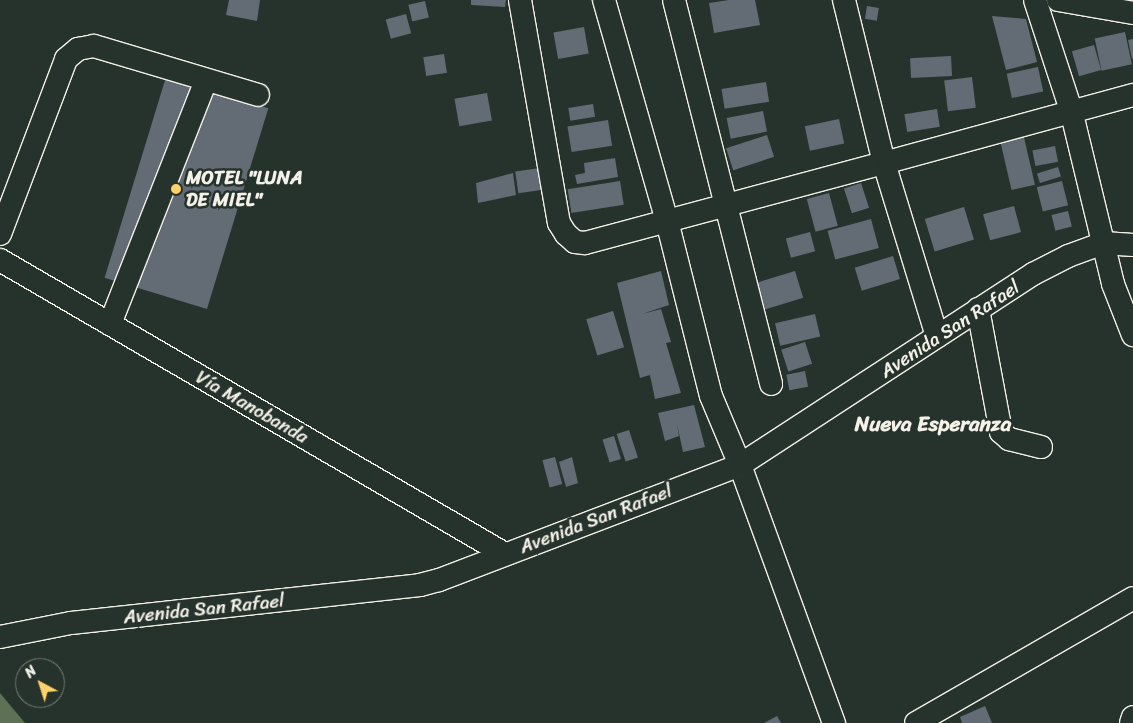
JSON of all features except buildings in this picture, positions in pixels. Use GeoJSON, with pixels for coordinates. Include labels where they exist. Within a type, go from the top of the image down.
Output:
{"type":"FeatureCollection","features":[{"type":"Feature","properties":{"kind":"street"},"geometry":{"type":"LineString","coordinates":[[520,0],[559,224],[575,242],[585,243],[724,204],[884,163],[1070,110],[1133,95]]}},
{"type":"Feature","properties":{"kind":"street"},"geometry":{"type":"LineString","coordinates":[[604,0],[667,221],[711,396],[740,465],[834,723]]}},
{"type":"Feature","properties":{"kind":"street"},"geometry":{"type":"LineString","coordinates":[[674,0],[771,384]]}},
{"type":"Feature","properties":{"kind":"street"},"geometry":{"type":"LineString","coordinates":[[844,0],[884,163],[937,336]]}},
{"type":"Feature","properties":{"kind":"street"},"geometry":{"type":"LineString","coordinates":[[1035,0],[1070,110],[1113,284],[1133,335]]}},
{"type":"Feature","properties":{"kind":"street"},"geometry":{"type":"LineString","coordinates":[[1058,0],[1133,13]]}},
{"type":"Feature","properties":{"kind":"street"},"geometry":{"type":"LineString","coordinates":[[0,234],[32,145],[71,53],[85,46],[94,46],[258,95]]}},
{"type":"Feature","properties":{"kind":"street"},"geometry":{"type":"LineString","coordinates":[[110,324],[206,80]]}},
{"type":"Feature","properties":{"kind":"street","name":"Avenida San Rafael"},"geometry":{"type":"LineString","coordinates":[[0,637],[71,623],[420,585],[740,465],[785,439],[978,309],[1068,256],[1104,243],[1133,245]]}},
{"type":"Feature","properties":{"kind":"street","name":"Vía Manobanda"},"geometry":{"type":"LineString","coordinates":[[0,260],[505,554]]}},
{"type":"Feature","properties":{"kind":"street"},"geometry":{"type":"LineString","coordinates":[[978,309],[1001,432],[1009,439],[1041,447]]}},
{"type":"Feature","properties":{"kind":"street"},"geometry":{"type":"LineString","coordinates":[[916,723],[1133,598]]}},
{"type":"Feature","properties":{"kind":"street"},"geometry":{"type":"LineString","coordinates":[[1131,723],[1133,717]]}},
{"type":"Feature","properties":{"kind":"green space"},"geometry":{"type":"Polygon","coordinates":[[[0,693],[25,723],[0,723],[0,693]]]}},
{"type":"Feature","properties":{"kind":"place","name":"MOTEL \"LUNA DE MIEL\""},"geometry":{"type":"Point","coordinates":[176,189]}},
{"type":"Feature","properties":{"kind":"district","name":"Nueva Esperanza"},"geometry":{"type":"Point","coordinates":[933,424]}}]}
